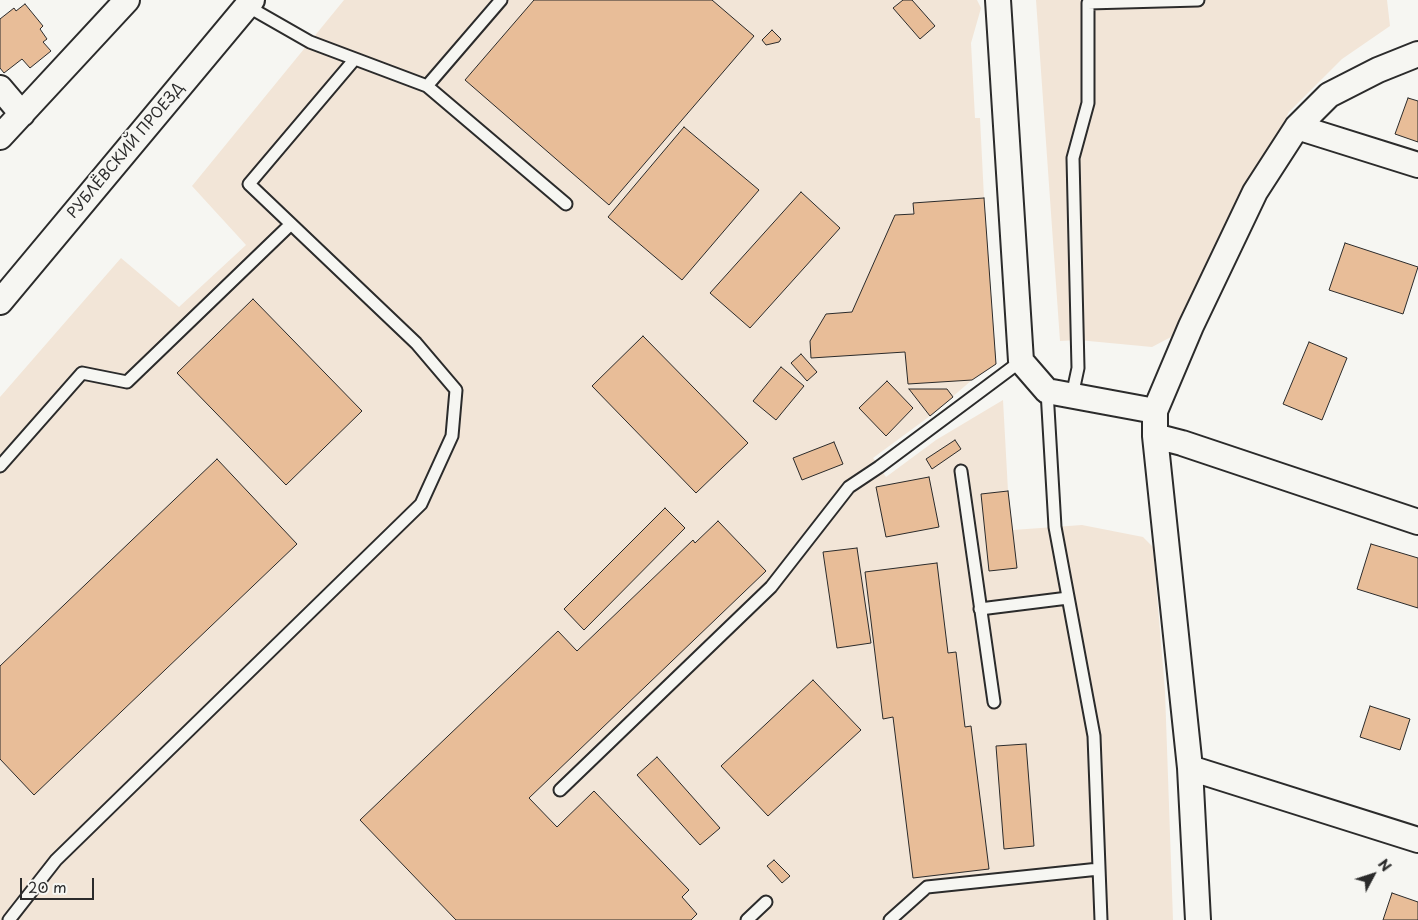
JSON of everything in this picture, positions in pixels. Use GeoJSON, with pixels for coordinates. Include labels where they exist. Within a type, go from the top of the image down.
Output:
{"type":"FeatureCollection","features":[{"type":"Feature","properties":{"kind":"street"},"geometry":{"type":"LineString","coordinates":[[0,138],[127,0]]}},
{"type":"Feature","properties":{"kind":"street"},"geometry":{"type":"LineString","coordinates":[[998,0],[1021,361],[1047,390],[1155,411]]}},
{"type":"Feature","properties":{"kind":"street","name":"РУБЛЁВСКИЙ ПРОЕЗД"},"geometry":{"type":"LineString","coordinates":[[0,302],[250,3]]}},
{"type":"Feature","properties":{"kind":"street"},"geometry":{"type":"LineString","coordinates":[[1198,920],[1190,768],[1155,436],[1155,411],[1191,326],[1254,192],[1297,127],[1329,95],[1378,70],[1418,54]]}},
{"type":"Feature","properties":{"kind":"street"},"geometry":{"type":"LineString","coordinates":[[0,88],[22,114]]}},
{"type":"Feature","properties":{"kind":"street"},"geometry":{"type":"LineString","coordinates":[[1297,127],[1418,165]]}},
{"type":"Feature","properties":{"kind":"street"},"geometry":{"type":"LineString","coordinates":[[1155,436],[1182,443],[1418,522]]}},
{"type":"Feature","properties":{"kind":"street"},"geometry":{"type":"LineString","coordinates":[[1190,768],[1418,840]]}},
{"type":"Feature","properties":{"kind":"lane"},"geometry":{"type":"LineString","coordinates":[[427,86],[501,0]]}},
{"type":"Feature","properties":{"kind":"lane"},"geometry":{"type":"LineString","coordinates":[[1072,396],[1078,368],[1073,158],[1088,102],[1088,3],[1198,0]]}},
{"type":"Feature","properties":{"kind":"lane"},"geometry":{"type":"LineString","coordinates":[[250,3],[310,42],[427,86],[566,204]]}},
{"type":"Feature","properties":{"kind":"lane"},"geometry":{"type":"LineString","coordinates":[[9,920],[56,860],[421,504],[452,436],[456,390],[416,343],[249,184],[354,60]]}},
{"type":"Feature","properties":{"kind":"lane"},"geometry":{"type":"LineString","coordinates":[[0,466],[82,373],[127,382],[291,224]]}},
{"type":"Feature","properties":{"kind":"lane"},"geometry":{"type":"LineString","coordinates":[[560,790],[771,587],[849,487],[879,467],[1021,361]]}},
{"type":"Feature","properties":{"kind":"lane"},"geometry":{"type":"LineString","coordinates":[[1047,390],[1055,527],[1094,736],[1100,920]]}},
{"type":"Feature","properties":{"kind":"lane"},"geometry":{"type":"LineString","coordinates":[[962,471],[994,702]]}},
{"type":"Feature","properties":{"kind":"lane"},"geometry":{"type":"LineString","coordinates":[[980,609],[1068,598]]}},
{"type":"Feature","properties":{"kind":"lane"},"geometry":{"type":"LineString","coordinates":[[890,920],[927,887],[1099,869]]}},
{"type":"Feature","properties":{"kind":"lane"},"geometry":{"type":"LineString","coordinates":[[747,920],[766,902]]}},
{"type":"Feature","properties":{"kind":"shaded area"},"geometry":{"type":"Polygon","coordinates":[[[344,0],[977,0],[981,8],[971,43],[975,118],[980,118],[996,364],[972,380],[930,416],[873,458],[886,477],[936,440],[1003,400],[1008,491],[1013,530],[1082,525],[1143,537],[1153,547],[1165,691],[1173,920],[0,920],[0,397],[121,258],[179,307],[246,245],[192,186],[344,0]]]}},
{"type":"Feature","properties":{"kind":"shaded area"},"geometry":{"type":"Polygon","coordinates":[[[1036,0],[1387,0],[1390,26],[1342,59],[1289,112],[1171,337],[1152,347],[1078,340],[1060,341],[1036,0]]]}},
{"type":"Feature","properties":{"kind":"building"},"geometry":{"type":"Polygon","coordinates":[[[534,0],[712,0],[754,36],[609,205],[465,80],[534,0]]]}},
{"type":"Feature","properties":{"kind":"building"},"geometry":{"type":"Polygon","coordinates":[[[903,0],[912,0],[935,26],[920,39],[893,8],[903,0]]]}},
{"type":"Feature","properties":{"kind":"building"},"geometry":{"type":"Polygon","coordinates":[[[25,4],[43,26],[40,29],[47,39],[43,42],[51,51],[30,68],[22,59],[4,73],[0,68],[0,19],[14,8],[16,11],[25,4]]]}},
{"type":"Feature","properties":{"kind":"building"},"geometry":{"type":"Polygon","coordinates":[[[772,30],[781,39],[779,42],[766,45],[762,40],[772,30]]]}},
{"type":"Feature","properties":{"kind":"building"},"geometry":{"type":"Polygon","coordinates":[[[1408,98],[1418,101],[1418,142],[1395,134],[1408,98]]]}},
{"type":"Feature","properties":{"kind":"building"},"geometry":{"type":"Polygon","coordinates":[[[684,127],[759,190],[682,280],[608,217],[684,127]]]}},
{"type":"Feature","properties":{"kind":"building"},"geometry":{"type":"Polygon","coordinates":[[[801,192],[840,228],[750,328],[710,293],[801,192]]]}},
{"type":"Feature","properties":{"kind":"building"},"geometry":{"type":"Polygon","coordinates":[[[984,198],[996,364],[972,380],[908,384],[905,352],[811,358],[810,341],[826,314],[852,312],[895,215],[914,214],[913,203],[984,198]]]}},
{"type":"Feature","properties":{"kind":"building"},"geometry":{"type":"Polygon","coordinates":[[[1345,243],[1418,267],[1403,314],[1329,290],[1345,243]]]}},
{"type":"Feature","properties":{"kind":"building"},"geometry":{"type":"Polygon","coordinates":[[[253,299],[362,411],[286,485],[177,373],[253,299]]]}},
{"type":"Feature","properties":{"kind":"building"},"geometry":{"type":"Polygon","coordinates":[[[643,336],[748,443],[696,493],[592,386],[643,336]]]}},
{"type":"Feature","properties":{"kind":"building"},"geometry":{"type":"Polygon","coordinates":[[[1309,342],[1347,358],[1322,420],[1283,404],[1309,342]]]}},
{"type":"Feature","properties":{"kind":"building"},"geometry":{"type":"Polygon","coordinates":[[[801,354],[817,372],[807,381],[791,363],[801,354]]]}},
{"type":"Feature","properties":{"kind":"building"},"geometry":{"type":"Polygon","coordinates":[[[781,367],[804,386],[776,420],[753,401],[781,367]]]}},
{"type":"Feature","properties":{"kind":"building"},"geometry":{"type":"Polygon","coordinates":[[[887,381],[913,408],[886,436],[859,408],[887,381]]]}},
{"type":"Feature","properties":{"kind":"building"},"geometry":{"type":"Polygon","coordinates":[[[909,389],[947,389],[953,397],[930,416],[909,389]]]}},
{"type":"Feature","properties":{"kind":"building"},"geometry":{"type":"Polygon","coordinates":[[[955,440],[961,449],[932,469],[926,459],[955,440]]]}},
{"type":"Feature","properties":{"kind":"building"},"geometry":{"type":"Polygon","coordinates":[[[834,442],[843,464],[802,480],[793,458],[834,442]]]}},
{"type":"Feature","properties":{"kind":"building"},"geometry":{"type":"Polygon","coordinates":[[[217,459],[297,544],[34,795],[0,759],[0,666],[217,459]]]}},
{"type":"Feature","properties":{"kind":"building"},"geometry":{"type":"Polygon","coordinates":[[[929,477],[939,527],[886,537],[876,487],[929,477]]]}},
{"type":"Feature","properties":{"kind":"building"},"geometry":{"type":"Polygon","coordinates":[[[1008,491],[1017,568],[989,571],[981,494],[1008,491]]]}},
{"type":"Feature","properties":{"kind":"building"},"geometry":{"type":"Polygon","coordinates":[[[665,508],[685,528],[584,630],[564,609],[665,508]]]}},
{"type":"Feature","properties":{"kind":"building"},"geometry":{"type":"Polygon","coordinates":[[[718,521],[766,571],[529,798],[557,827],[594,791],[689,890],[682,897],[697,914],[691,920],[456,920],[360,820],[558,631],[577,651],[693,540],[695,543],[718,521]]]}},
{"type":"Feature","properties":{"kind":"building"},"geometry":{"type":"Polygon","coordinates":[[[1371,544],[1418,558],[1418,608],[1357,589],[1371,544]]]}},
{"type":"Feature","properties":{"kind":"building"},"geometry":{"type":"Polygon","coordinates":[[[857,548],[871,643],[837,648],[823,552],[857,548]]]}},
{"type":"Feature","properties":{"kind":"building"},"geometry":{"type":"Polygon","coordinates":[[[937,563],[948,653],[956,652],[965,727],[971,726],[989,869],[913,878],[893,717],[883,719],[865,572],[937,563]]]}},
{"type":"Feature","properties":{"kind":"building"},"geometry":{"type":"Polygon","coordinates":[[[813,680],[861,730],[768,816],[721,766],[813,680]]]}},
{"type":"Feature","properties":{"kind":"building"},"geometry":{"type":"Polygon","coordinates":[[[1370,706],[1410,719],[1400,750],[1360,737],[1370,706]]]}},
{"type":"Feature","properties":{"kind":"building"},"geometry":{"type":"Polygon","coordinates":[[[1026,744],[1034,846],[1004,849],[996,746],[1026,744]]]}},
{"type":"Feature","properties":{"kind":"building"},"geometry":{"type":"Polygon","coordinates":[[[657,757],[720,828],[700,845],[637,775],[657,757]]]}},
{"type":"Feature","properties":{"kind":"building"},"geometry":{"type":"Polygon","coordinates":[[[774,860],[790,876],[782,883],[767,866],[774,860]]]}},
{"type":"Feature","properties":{"kind":"building"},"geometry":{"type":"Polygon","coordinates":[[[1392,893],[1418,902],[1418,920],[1383,920],[1392,893]]]}}]}
